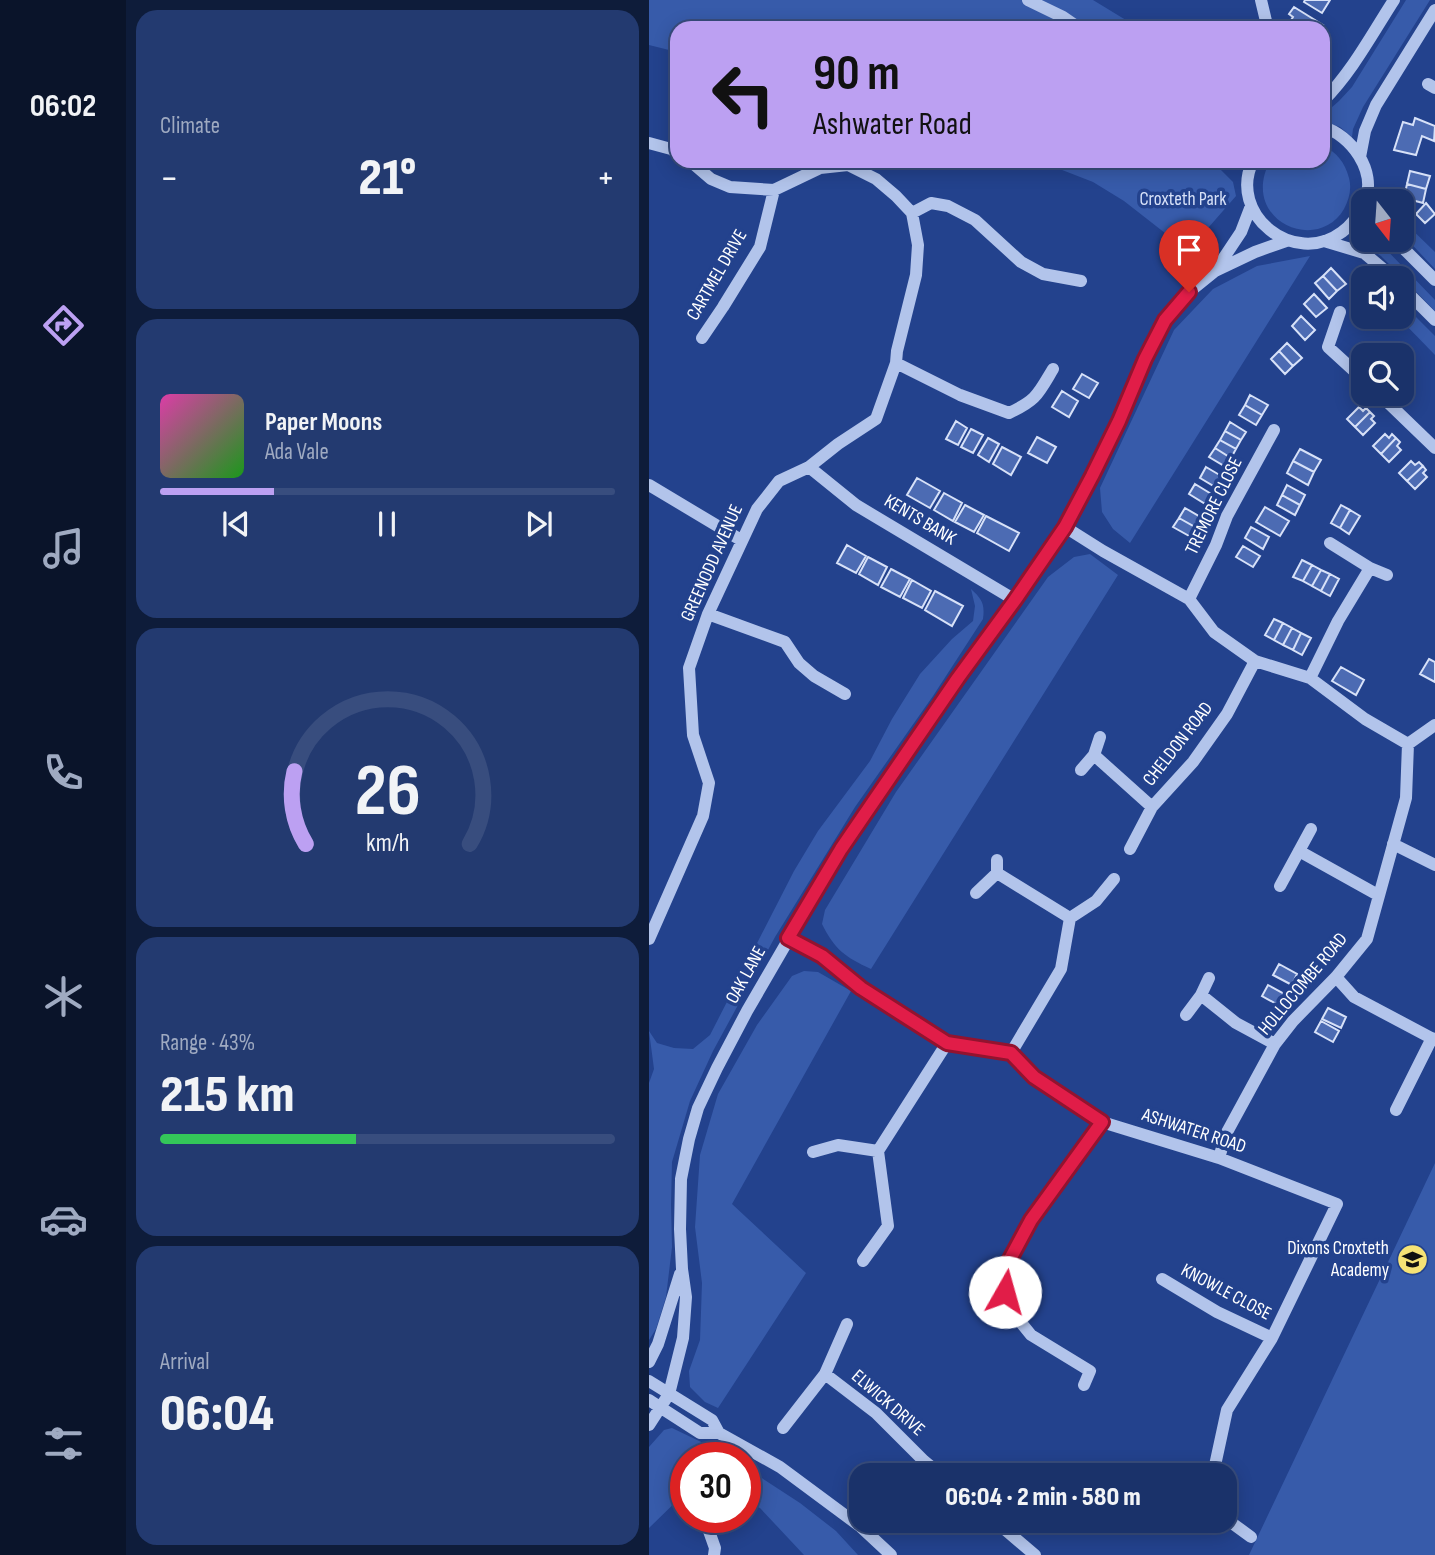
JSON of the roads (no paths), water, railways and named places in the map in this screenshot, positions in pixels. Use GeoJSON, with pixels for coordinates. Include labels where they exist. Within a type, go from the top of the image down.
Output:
{"type":"FeatureCollection","features":[{"type":"Feature","properties":{"kind":"street"},"geometry":{"type":"LineString","coordinates":[[1028,0],[1069,21]]}},
{"type":"Feature","properties":{"kind":"street"},"geometry":{"type":"LineString","coordinates":[[1261,0],[1264,21]]}},
{"type":"Feature","properties":{"kind":"street"},"geometry":{"type":"LineString","coordinates":[[1330,94],[1360,54],[1394,0]]}},
{"type":"Feature","properties":{"kind":"street"},"geometry":{"type":"LineString","coordinates":[[1360,157],[1365,131],[1376,105],[1435,10]]}},
{"type":"Feature","properties":{"kind":"street"},"geometry":{"type":"LineString","coordinates":[[1330,129],[1350,143],[1360,157],[1367,177],[1367,189]]}},
{"type":"Feature","properties":{"kind":"street"},"geometry":{"type":"LineString","coordinates":[[649,143],[670,149]]}},
{"type":"Feature","properties":{"kind":"street"},"geometry":{"type":"LineString","coordinates":[[698,168],[711,179],[730,187],[774,190],[820,168]]}},
{"type":"Feature","properties":{"kind":"street"},"geometry":{"type":"LineString","coordinates":[[854,168],[876,179],[912,213],[931,203],[948,206],[975,220],[1021,262],[1043,274],[1081,281]]}},
{"type":"Feature","properties":{"kind":"street"},"geometry":{"type":"LineString","coordinates":[[1248,168],[1247,186],[1251,206],[1259,220],[1286,241],[1306,244],[1324,242],[1351,225]]}},
{"type":"Feature","properties":{"kind":"street","name":"CARTMEL DRIVE"},"geometry":{"type":"LineString","coordinates":[[702,338],[760,247],[774,190]]}},
{"type":"Feature","properties":{"kind":"street","name":"OAK LANE"},"geometry":{"type":"LineString","coordinates":[[1215,271],[1241,232],[1251,206]]}},
{"type":"Feature","properties":{"kind":"street","name":"GREENODD AVENUE"},"geometry":{"type":"LineString","coordinates":[[649,939],[703,816],[709,783],[693,734],[689,668],[708,614],[757,509],[780,481],[809,467],[876,419],[896,363],[916,275],[918,245],[912,213]]}},
{"type":"Feature","properties":{"kind":"street","name":"OAK LANE"},"geometry":{"type":"LineString","coordinates":[[649,1425],[652,1402],[669,1394],[683,1339],[686,1297],[680,1229],[681,1179],[698,1108],[717,1068],[788,938],[841,849],[1065,527],[1114,432],[1165,320],[1189,292],[1215,271],[1286,241]]}},
{"type":"Feature","properties":{"kind":"street"},"geometry":{"type":"LineString","coordinates":[[1324,242],[1364,253],[1380,266]]}},
{"type":"Feature","properties":{"kind":"street"},"geometry":{"type":"LineString","coordinates":[[1407,252],[1435,280]]}},
{"type":"Feature","properties":{"kind":"street"},"geometry":{"type":"LineString","coordinates":[[1414,299],[1435,320]]}},
{"type":"Feature","properties":{"kind":"street"},"geometry":{"type":"LineString","coordinates":[[1340,312],[1328,347],[1351,368]]}},
{"type":"Feature","properties":{"kind":"street"},"geometry":{"type":"LineString","coordinates":[[896,363],[960,395],[1009,413],[1036,398],[1053,369]]}},
{"type":"Feature","properties":{"kind":"street"},"geometry":{"type":"LineString","coordinates":[[1391,406],[1435,449]]}},
{"type":"Feature","properties":{"kind":"street","name":"TREMORE CLOSE"},"geometry":{"type":"LineString","coordinates":[[1189,599],[1227,516],[1274,430]]}},
{"type":"Feature","properties":{"kind":"street","name":"KENTS BANK"},"geometry":{"type":"LineString","coordinates":[[809,467],[856,505],[1015,600]]}},
{"type":"Feature","properties":{"kind":"street"},"geometry":{"type":"LineString","coordinates":[[649,485],[742,540]]}},
{"type":"Feature","properties":{"kind":"street"},"geometry":{"type":"LineString","coordinates":[[1065,527],[1189,599],[1214,632],[1255,662],[1309,678],[1365,719],[1408,744],[1435,725]]}},
{"type":"Feature","properties":{"kind":"street"},"geometry":{"type":"LineString","coordinates":[[1330,542],[1370,568],[1387,575]]}},
{"type":"Feature","properties":{"kind":"street"},"geometry":{"type":"LineString","coordinates":[[1309,678],[1337,621],[1370,568]]}},
{"type":"Feature","properties":{"kind":"street"},"geometry":{"type":"LineString","coordinates":[[708,614],[785,642],[799,663],[814,676],[845,694]]}},
{"type":"Feature","properties":{"kind":"street","name":"CHELDON ROAD"},"geometry":{"type":"LineString","coordinates":[[1130,849],[1152,807],[1193,762],[1227,714],[1255,662]]}},
{"type":"Feature","properties":{"kind":"street"},"geometry":{"type":"LineString","coordinates":[[1081,770],[1094,755],[1100,737]]}},
{"type":"Feature","properties":{"kind":"street","name":"HOLLOCOMBE ROAD"},"geometry":{"type":"LineString","coordinates":[[1219,1158],[1226,1135],[1275,1044],[1367,939],[1406,798],[1408,744]]}},
{"type":"Feature","properties":{"kind":"street"},"geometry":{"type":"LineString","coordinates":[[1094,755],[1152,807]]}},
{"type":"Feature","properties":{"kind":"street"},"geometry":{"type":"LineString","coordinates":[[1280,886],[1311,829]]}},
{"type":"Feature","properties":{"kind":"street"},"geometry":{"type":"LineString","coordinates":[[1393,844],[1435,865]]}},
{"type":"Feature","properties":{"kind":"street"},"geometry":{"type":"LineString","coordinates":[[1299,851],[1378,895]]}},
{"type":"Feature","properties":{"kind":"street"},"geometry":{"type":"LineString","coordinates":[[976,893],[997,873],[997,860]]}},
{"type":"Feature","properties":{"kind":"street"},"geometry":{"type":"LineString","coordinates":[[997,873],[1070,918]]}},
{"type":"Feature","properties":{"kind":"street"},"geometry":{"type":"LineString","coordinates":[[788,938],[822,956],[861,988],[947,1043],[1011,1053],[1061,969],[1070,918],[1096,901],[1114,879]]}},
{"type":"Feature","properties":{"kind":"street"},"geometry":{"type":"LineString","coordinates":[[1336,977],[1354,997],[1433,1039],[1396,1110]]}},
{"type":"Feature","properties":{"kind":"street"},"geometry":{"type":"LineString","coordinates":[[1186,1015],[1201,995],[1208,978]]}},
{"type":"Feature","properties":{"kind":"street"},"geometry":{"type":"LineString","coordinates":[[1201,995],[1236,1023],[1275,1044]]}},
{"type":"Feature","properties":{"kind":"street"},"geometry":{"type":"LineString","coordinates":[[863,1261],[888,1226],[878,1151],[947,1043]]}},
{"type":"Feature","properties":{"kind":"street","name":"ASHWATER ROAD"},"geometry":{"type":"LineString","coordinates":[[1011,1053],[1034,1077],[1102,1122],[1219,1158],[1337,1204],[1272,1338],[1227,1410],[1216,1463]]}},
{"type":"Feature","properties":{"kind":"street"},"geometry":{"type":"LineString","coordinates":[[1084,1385],[1090,1371],[1031,1335],[1009,1308],[1001,1276],[1031,1220],[1102,1122]]}},
{"type":"Feature","properties":{"kind":"street"},"geometry":{"type":"LineString","coordinates":[[813,1152],[839,1145],[878,1151]]}},
{"type":"Feature","properties":{"kind":"street","name":"OAK LANE"},"geometry":{"type":"LineString","coordinates":[[649,1362],[658,1344],[682,1269]]}},
{"type":"Feature","properties":{"kind":"street","name":"KNOWLE CLOSE"},"geometry":{"type":"LineString","coordinates":[[1162,1279],[1217,1312],[1272,1338]]}},
{"type":"Feature","properties":{"kind":"street"},"geometry":{"type":"LineString","coordinates":[[783,1428],[825,1374],[847,1324]]}},
{"type":"Feature","properties":{"kind":"street","name":"ELWICK DRIVE"},"geometry":{"type":"LineString","coordinates":[[825,1374],[876,1413],[926,1463]]}},
{"type":"Feature","properties":{"kind":"street"},"geometry":{"type":"LineString","coordinates":[[649,1381],[712,1420],[719,1433]]}},
{"type":"Feature","properties":{"kind":"street"},"geometry":{"type":"LineString","coordinates":[[652,1402],[700,1433],[719,1433],[780,1467],[849,1514]]}},
{"type":"Feature","properties":{"kind":"street"},"geometry":{"type":"LineString","coordinates":[[1237,1527],[1251,1537]]}},
{"type":"Feature","properties":{"kind":"street"},"geometry":{"type":"LineString","coordinates":[[710,1533],[715,1548],[714,1555]]}},
{"type":"Feature","properties":{"kind":"street"},"geometry":{"type":"LineString","coordinates":[[872,1533],[891,1555]]}},
{"type":"Feature","properties":{"kind":"street"},"geometry":{"type":"LineString","coordinates":[[1009,1533],[1035,1555]]}},
{"type":"Feature","properties":{"kind":"place","name":"Dixons Croxteth Academy"},"geometry":{"type":"Point","coordinates":[1412,1259]}},
{"type":"Feature","properties":{"kind":"park label","name":"Croxteth Park"},"geometry":{"type":"Point","coordinates":[1183,199]}}]}
